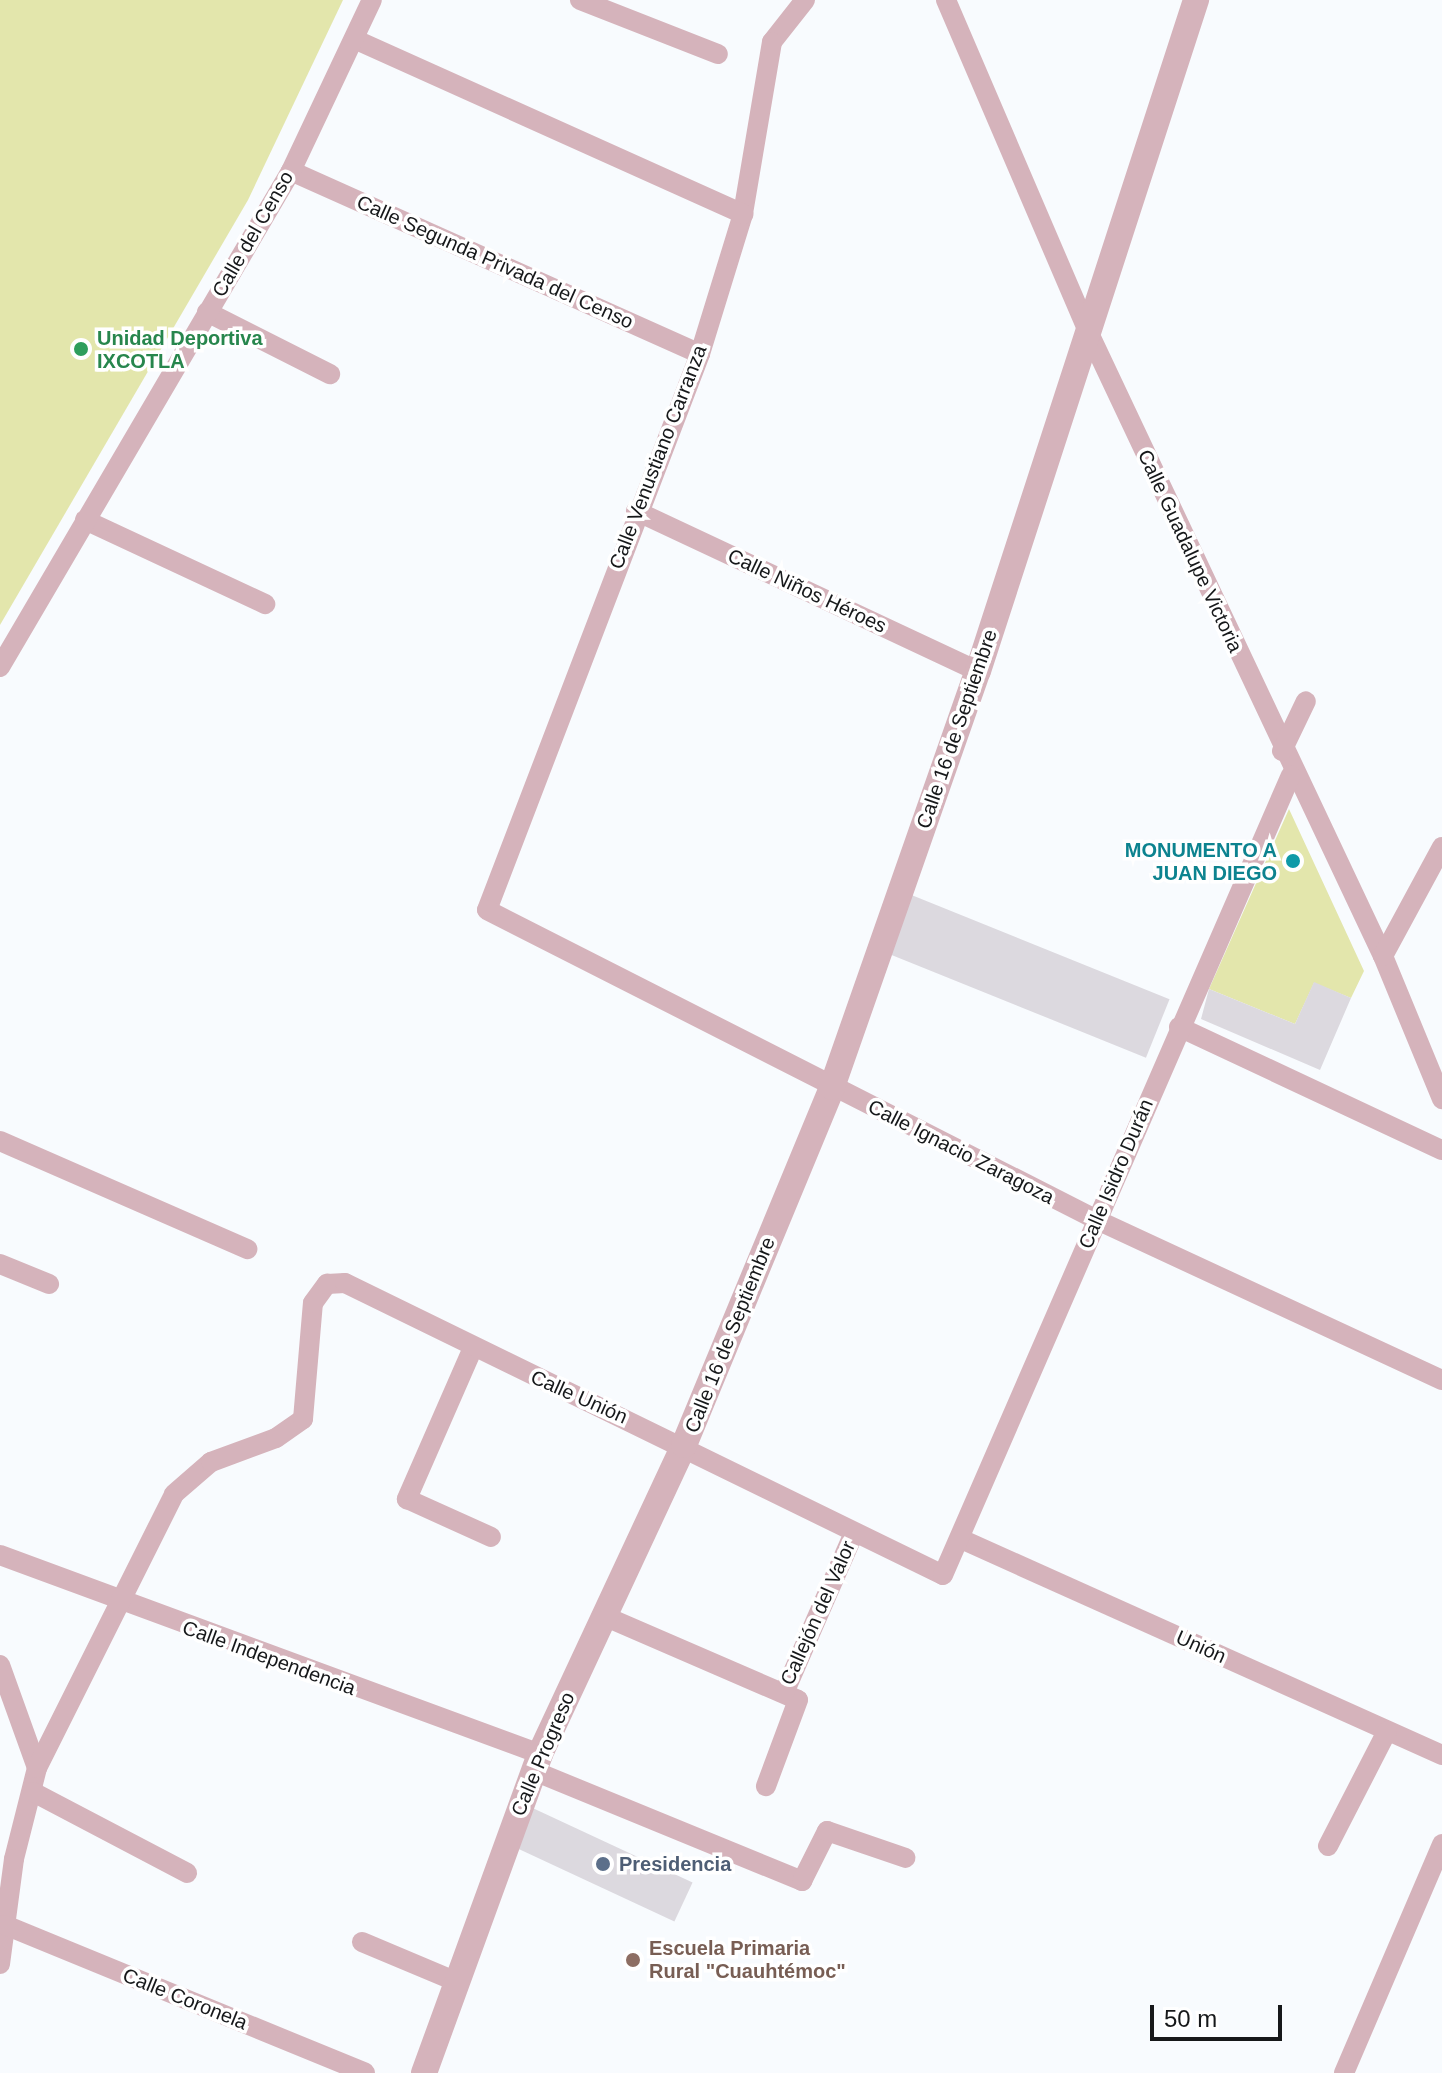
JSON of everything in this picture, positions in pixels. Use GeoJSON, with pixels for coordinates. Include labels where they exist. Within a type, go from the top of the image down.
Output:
{"type":"FeatureCollection","features":[{"type":"Feature","properties":{"kind":"street","name":"Calle del Censo"},"geometry":{"type":"LineString","coordinates":[[0,667],[291,171],[372,0]]}},
{"type":"Feature","properties":{"kind":"street"},"geometry":{"type":"LineString","coordinates":[[580,0],[718,54]]}},
{"type":"Feature","properties":{"kind":"street","name":"Calle Venustiano Carranza"},"geometry":{"type":"LineString","coordinates":[[487,910],[636,511],[700,354],[743,214],[772,42],[805,0]]}},
{"type":"Feature","properties":{"kind":"street","name":"Calle Guadalupe Victoria"},"geometry":{"type":"LineString","coordinates":[[946,0],[1087,329],[1291,775],[1383,956],[1442,1099]]}},
{"type":"Feature","properties":{"kind":"street","name":"Calle 16 de Septiembre"},"geometry":{"type":"LineString","coordinates":[[684,1445],[832,1087],[978,671],[1196,0]]}},
{"type":"Feature","properties":{"kind":"street"},"geometry":{"type":"LineString","coordinates":[[354,39],[743,214]]}},
{"type":"Feature","properties":{"kind":"street","name":"Calle Segunda Privada del Censo"},"geometry":{"type":"LineString","coordinates":[[291,171],[700,354]]}},
{"type":"Feature","properties":{"kind":"street"},"geometry":{"type":"LineString","coordinates":[[207,312],[330,374]]}},
{"type":"Feature","properties":{"kind":"street","name":"Calle Niños Héroes"},"geometry":{"type":"LineString","coordinates":[[636,511],[978,671]]}},
{"type":"Feature","properties":{"kind":"street"},"geometry":{"type":"LineString","coordinates":[[85,520],[265,604]]}},
{"type":"Feature","properties":{"kind":"street"},"geometry":{"type":"LineString","coordinates":[[1282,751],[1306,701]]}},
{"type":"Feature","properties":{"kind":"street","name":"Calle Isidro Durán"},"geometry":{"type":"LineString","coordinates":[[854,1533],[943,1575],[1291,775]]}},
{"type":"Feature","properties":{"kind":"street"},"geometry":{"type":"LineString","coordinates":[[1383,956],[1442,847]]}},
{"type":"Feature","properties":{"kind":"street","name":"Calle Ignacio Zaragoza"},"geometry":{"type":"LineString","coordinates":[[487,910],[1097,1220],[1442,1380]]}},
{"type":"Feature","properties":{"kind":"street"},"geometry":{"type":"LineString","coordinates":[[1179,1027],[1442,1150]]}},
{"type":"Feature","properties":{"kind":"street"},"geometry":{"type":"LineString","coordinates":[[0,1141],[247,1249]]}},
{"type":"Feature","properties":{"kind":"street"},"geometry":{"type":"LineString","coordinates":[[0,1264],[49,1284]]}},
{"type":"Feature","properties":{"kind":"street","name":"Calle Unión"},"geometry":{"type":"LineString","coordinates":[[118,1603],[174,1494],[211,1462],[276,1438],[303,1419],[313,1303],[327,1284],[345,1283],[472,1350],[684,1445]]}},
{"type":"Feature","properties":{"kind":"street"},"geometry":{"type":"LineString","coordinates":[[472,1350],[407,1499],[491,1537]]}},
{"type":"Feature","properties":{"kind":"street"},"geometry":{"type":"LineString","coordinates":[[684,1445],[854,1533]]}},
{"type":"Feature","properties":{"kind":"street","name":"Calle Progreso"},"geometry":{"type":"LineString","coordinates":[[424,2073],[537,1763],[684,1445]]}},
{"type":"Feature","properties":{"kind":"street","name":"Callejón del Valor"},"geometry":{"type":"LineString","coordinates":[[604,1616],[784,1693],[854,1533]]}},
{"type":"Feature","properties":{"kind":"street","name":"Unión"},"geometry":{"type":"LineString","coordinates":[[961,1539],[1442,1755]]}},
{"type":"Feature","properties":{"kind":"street","name":"Calle Independencia"},"geometry":{"type":"LineString","coordinates":[[0,1555],[537,1763],[802,1881],[827,1831],[906,1858]]}},
{"type":"Feature","properties":{"kind":"street"},"geometry":{"type":"LineString","coordinates":[[0,1964],[37,1768],[118,1603]]}},
{"type":"Feature","properties":{"kind":"street"},"geometry":{"type":"LineString","coordinates":[[0,1665],[37,1768]]}},
{"type":"Feature","properties":{"kind":"street"},"geometry":{"type":"LineString","coordinates":[[766,1786],[798,1700],[784,1693]]}},
{"type":"Feature","properties":{"kind":"street"},"geometry":{"type":"LineString","coordinates":[[1328,1846],[1387,1731]]}},
{"type":"Feature","properties":{"kind":"street"},"geometry":{"type":"LineString","coordinates":[[33,1792],[187,1873]]}},
{"type":"Feature","properties":{"kind":"street"},"geometry":{"type":"LineString","coordinates":[[1344,2073],[1442,1844]]}},
{"type":"Feature","properties":{"kind":"street","name":"Calle Coronela"},"geometry":{"type":"LineString","coordinates":[[5,1925],[365,2073]]}},
{"type":"Feature","properties":{"kind":"street"},"geometry":{"type":"LineString","coordinates":[[362,1942],[455,1981]]}},
{"type":"Feature","properties":{"kind":"green space","name":"Unidad Deportiva IXCOTLA"},"geometry":{"type":"Polygon","coordinates":[[[0,0],[343,0],[248,200],[0,625],[0,0]]]}},
{"type":"Feature","properties":{"kind":"green space"},"geometry":{"type":"Polygon","coordinates":[[[1289,809],[1364,971],[1351,998],[1314,983],[1295,1024],[1209,989],[1289,809]]]}},
{"type":"Feature","properties":{"kind":"building"},"geometry":{"type":"Polygon","coordinates":[[[909,894],[1170,999],[1146,1058],[885,952],[909,894]]]}},
{"type":"Feature","properties":{"kind":"building"},"geometry":{"type":"Polygon","coordinates":[[[1314,982],[1351,998],[1320,1070],[1201,1019],[1209,989],[1295,1024],[1314,982]]]}},
{"type":"Feature","properties":{"kind":"building","name":"Presidencia"},"geometry":{"type":"Polygon","coordinates":[[[524,1804],[693,1883],[674,1922],[506,1843],[524,1804]]]}},
{"type":"Feature","properties":{"kind":"place","name":"Unidad Deportiva IXCOTLA"},"geometry":{"type":"Point","coordinates":[81,349]}},
{"type":"Feature","properties":{"kind":"place","name":"MONUMENTO A JUAN DIEGO"},"geometry":{"type":"Point","coordinates":[1293,861]}},
{"type":"Feature","properties":{"kind":"place","name":"Presidencia"},"geometry":{"type":"Point","coordinates":[603,1864]}},
{"type":"Feature","properties":{"kind":"place","name":"Escuela Primaria Rural \"Cuauhtémoc\""},"geometry":{"type":"Point","coordinates":[633,1960]}}]}
